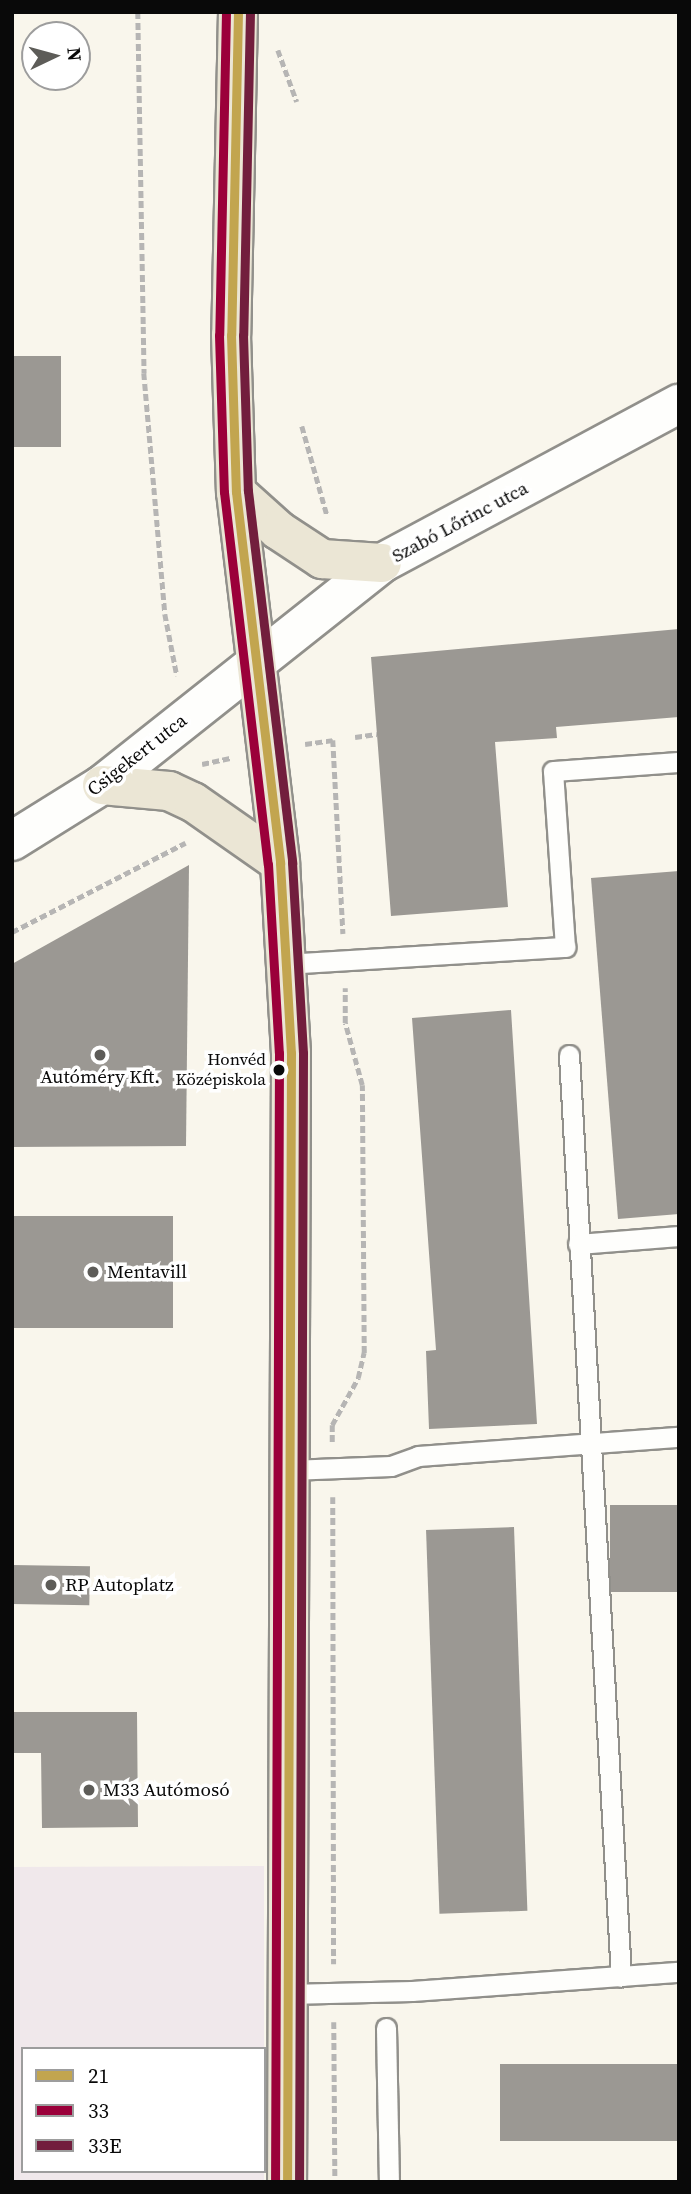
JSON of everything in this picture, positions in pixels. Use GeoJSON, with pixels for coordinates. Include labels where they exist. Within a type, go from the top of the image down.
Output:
{"type":"FeatureCollection","features":[{"type":"Feature","properties":{"kind":"main road"},"geometry":{"type":"LineString","coordinates":[[238,12],[231,335],[236,492],[280,863],[290,1054],[287,1994],[276,2082],[287,2182]]}},
{"type":"Feature","properties":{"kind":"main road"},"geometry":{"type":"LineString","coordinates":[[236,492],[278,530],[321,559],[382,563]]}},
{"type":"Feature","properties":{"kind":"main road"},"geometry":{"type":"LineString","coordinates":[[103,785],[169,792],[193,802],[280,863]]}},
{"type":"Feature","properties":{"kind":"street","name":"Szabó Lőrinc utca"},"geometry":{"type":"LineString","coordinates":[[255,661],[382,563],[679,404]]}},
{"type":"Feature","properties":{"kind":"street","name":"Csigekert utca"},"geometry":{"type":"LineString","coordinates":[[12,841],[103,785],[255,661]]}},
{"type":"Feature","properties":{"kind":"lane"},"geometry":{"type":"LineString","coordinates":[[286,964],[565,947],[553,771],[679,762]]}},
{"type":"Feature","properties":{"kind":"lane"},"geometry":{"type":"LineString","coordinates":[[569,1055],[588,1443],[621,1977]]}},
{"type":"Feature","properties":{"kind":"lane"},"geometry":{"type":"LineString","coordinates":[[578,1244],[679,1236]]}},
{"type":"Feature","properties":{"kind":"lane"},"geometry":{"type":"LineString","coordinates":[[290,1470],[391,1466],[418,1455],[679,1437]]}},
{"type":"Feature","properties":{"kind":"lane"},"geometry":{"type":"LineString","coordinates":[[287,1994],[679,1972]]}},
{"type":"Feature","properties":{"kind":"lane"},"geometry":{"type":"LineString","coordinates":[[386,2028],[388,2182]]}},
{"type":"Feature","properties":{"kind":"path"},"geometry":{"type":"LineString","coordinates":[[12,932],[195,838],[193,802],[201,765],[185,719],[165,614],[144,373],[138,12]]}},
{"type":"Feature","properties":{"kind":"path"},"geometry":{"type":"LineString","coordinates":[[273,38],[297,102]]}},
{"type":"Feature","properties":{"kind":"path"},"geometry":{"type":"LineString","coordinates":[[302,426],[330,526]]}},
{"type":"Feature","properties":{"kind":"path"},"geometry":{"type":"LineString","coordinates":[[355,737],[377,734]]}},
{"type":"Feature","properties":{"kind":"path"},"geometry":{"type":"LineString","coordinates":[[335,2182],[332,1425],[358,1378],[364,1353],[362,1085],[345,1023]]}},
{"type":"Feature","properties":{"kind":"shaded area"},"geometry":{"type":"Polygon","coordinates":[[[264,1866],[264,2047],[21,2047],[21,2173],[264,2173],[264,2182],[12,2182],[12,1867],[264,1866]]]}},
{"type":"Feature","properties":{"kind":"building"},"geometry":{"type":"Polygon","coordinates":[[[12,356],[61,356],[61,447],[12,447],[12,356]]]}},
{"type":"Feature","properties":{"kind":"building"},"geometry":{"type":"Polygon","coordinates":[[[679,629],[679,717],[556,727],[557,738],[495,742],[508,907],[391,916],[371,657],[679,629]]]}},
{"type":"Feature","properties":{"kind":"building","name":"Autóméry Kft."},"geometry":{"type":"Polygon","coordinates":[[[189,865],[186,1146],[12,1147],[12,964],[189,865]]]}},
{"type":"Feature","properties":{"kind":"building"},"geometry":{"type":"Polygon","coordinates":[[[679,871],[679,1214],[618,1219],[591,878],[679,871]]]}},
{"type":"Feature","properties":{"kind":"building"},"geometry":{"type":"Polygon","coordinates":[[[511,1010],[537,1424],[429,1429],[426,1351],[436,1350],[412,1018],[511,1010]]]}},
{"type":"Feature","properties":{"kind":"building","name":"Mentavill"},"geometry":{"type":"Polygon","coordinates":[[[12,1216],[173,1216],[173,1328],[12,1328],[12,1216]]]}},
{"type":"Feature","properties":{"kind":"building"},"geometry":{"type":"Polygon","coordinates":[[[610,1505],[679,1505],[679,1592],[610,1592],[610,1505]]]}},
{"type":"Feature","properties":{"kind":"building"},"geometry":{"type":"Polygon","coordinates":[[[514,1527],[527,1911],[439,1914],[426,1530],[514,1527]]]}},
{"type":"Feature","properties":{"kind":"building","name":"RP Autoplatz"},"geometry":{"type":"Polygon","coordinates":[[[12,1565],[90,1566],[89,1605],[12,1604],[12,1565]]]}},
{"type":"Feature","properties":{"kind":"building","name":"M33 Autómosó"},"geometry":{"type":"Polygon","coordinates":[[[12,1712],[137,1712],[138,1827],[42,1828],[41,1753],[12,1753],[12,1712]]]}},
{"type":"Feature","properties":{"kind":"building"},"geometry":{"type":"Polygon","coordinates":[[[500,2064],[679,2064],[679,2141],[500,2141],[500,2064]]]}},
{"type":"Feature","properties":{"kind":"transit line","name":"33"},"geometry":{"type":"LineString","coordinates":[[226,12],[219,335],[224,492],[268,864],[279,1053],[275,2182]]}},
{"type":"Feature","properties":{"kind":"transit line","name":"21"},"geometry":{"type":"LineString","coordinates":[[238,12],[231,335],[236,492],[280,863],[291,1053],[287,2182]]}},
{"type":"Feature","properties":{"kind":"transit line","name":"33E"},"geometry":{"type":"LineString","coordinates":[[250,12],[243,335],[248,491],[292,862],[303,1053],[299,2182]]}},
{"type":"Feature","properties":{"kind":"place","name":"Autóméry Kft."},"geometry":{"type":"Point","coordinates":[100,1055]}},
{"type":"Feature","properties":{"kind":"place","name":"Honvéd Középiskola"},"geometry":{"type":"Point","coordinates":[279,1070]}},
{"type":"Feature","properties":{"kind":"place","name":"Mentavill"},"geometry":{"type":"Point","coordinates":[93,1272]}},
{"type":"Feature","properties":{"kind":"place","name":"RP Autoplatz"},"geometry":{"type":"Point","coordinates":[51,1585]}},
{"type":"Feature","properties":{"kind":"place","name":"M33 Autómosó"},"geometry":{"type":"Point","coordinates":[89,1790]}}]}
